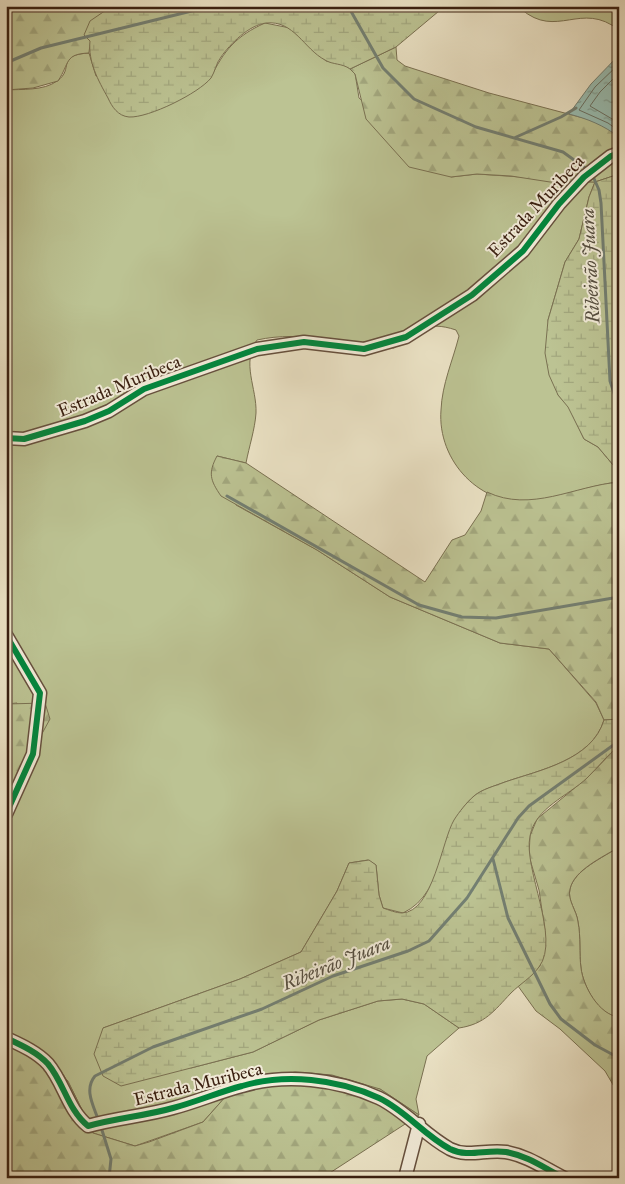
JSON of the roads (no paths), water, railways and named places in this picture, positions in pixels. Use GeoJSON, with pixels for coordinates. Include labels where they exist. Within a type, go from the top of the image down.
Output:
{"type":"FeatureCollection","features":[{"type":"Feature","properties":{"kind":"street","name":"Estrada Muribeca"},"geometry":{"type":"LineString","coordinates":[[6,438],[24,439],[85,421],[109,411],[144,389],[257,349],[304,342],[364,348],[406,336],[472,295],[523,252],[559,204],[584,177],[611,156],[619,153]]}},
{"type":"Feature","properties":{"kind":"street"},"geometry":{"type":"LineString","coordinates":[[6,635],[40,693],[33,754],[6,814]]}},
{"type":"Feature","properties":{"kind":"street","name":"Estrada Muribeca"},"geometry":{"type":"LineString","coordinates":[[6,1038],[23,1046],[47,1063],[66,1096],[88,1126],[115,1118],[166,1110],[241,1086],[260,1082],[300,1079],[361,1091],[392,1105],[450,1149],[465,1153],[488,1151],[514,1154],[541,1163],[564,1178]]}},
{"type":"Feature","properties":{"kind":"street"},"geometry":{"type":"LineString","coordinates":[[405,1178],[419,1124]]}},
{"type":"Feature","properties":{"kind":"water"},"geometry":{"type":"Polygon","coordinates":[[[619,55],[619,137],[595,123],[569,114],[591,84],[619,55]]]}},
{"type":"Feature","properties":{"kind":"waterway"},"geometry":{"type":"LineString","coordinates":[[6,63],[41,48],[212,6]]}},
{"type":"Feature","properties":{"kind":"waterway"},"geometry":{"type":"LineString","coordinates":[[348,6],[383,68],[414,99],[476,127],[563,152],[588,170]]}},
{"type":"Feature","properties":{"kind":"waterway","name":"Ribeirão Juara"},"geometry":{"type":"LineString","coordinates":[[514,138],[561,117],[576,108]]}},
{"type":"Feature","properties":{"kind":"waterway","name":"Ribeirão Juara"},"geometry":{"type":"LineString","coordinates":[[592,174],[599,190],[601,203],[610,381],[619,408]]}},
{"type":"Feature","properties":{"kind":"waterway"},"geometry":{"type":"LineString","coordinates":[[227,496],[419,605],[462,617],[496,618],[619,597]]}},
{"type":"Feature","properties":{"kind":"waterway","name":"Ribeirão Juara"},"geometry":{"type":"LineString","coordinates":[[98,1119],[90,1092],[90,1086],[95,1076],[153,1047],[262,1009],[333,976],[408,951],[429,941],[467,898],[518,818],[529,806],[619,741]]}},
{"type":"Feature","properties":{"kind":"waterway"},"geometry":{"type":"LineString","coordinates":[[493,859],[508,918],[550,1004],[561,1019],[595,1045],[619,1058]]}},
{"type":"Feature","properties":{"kind":"waterway","name":"Ribeirão Juara"},"geometry":{"type":"LineString","coordinates":[[101,1127],[111,1159],[109,1178]]}}]}
